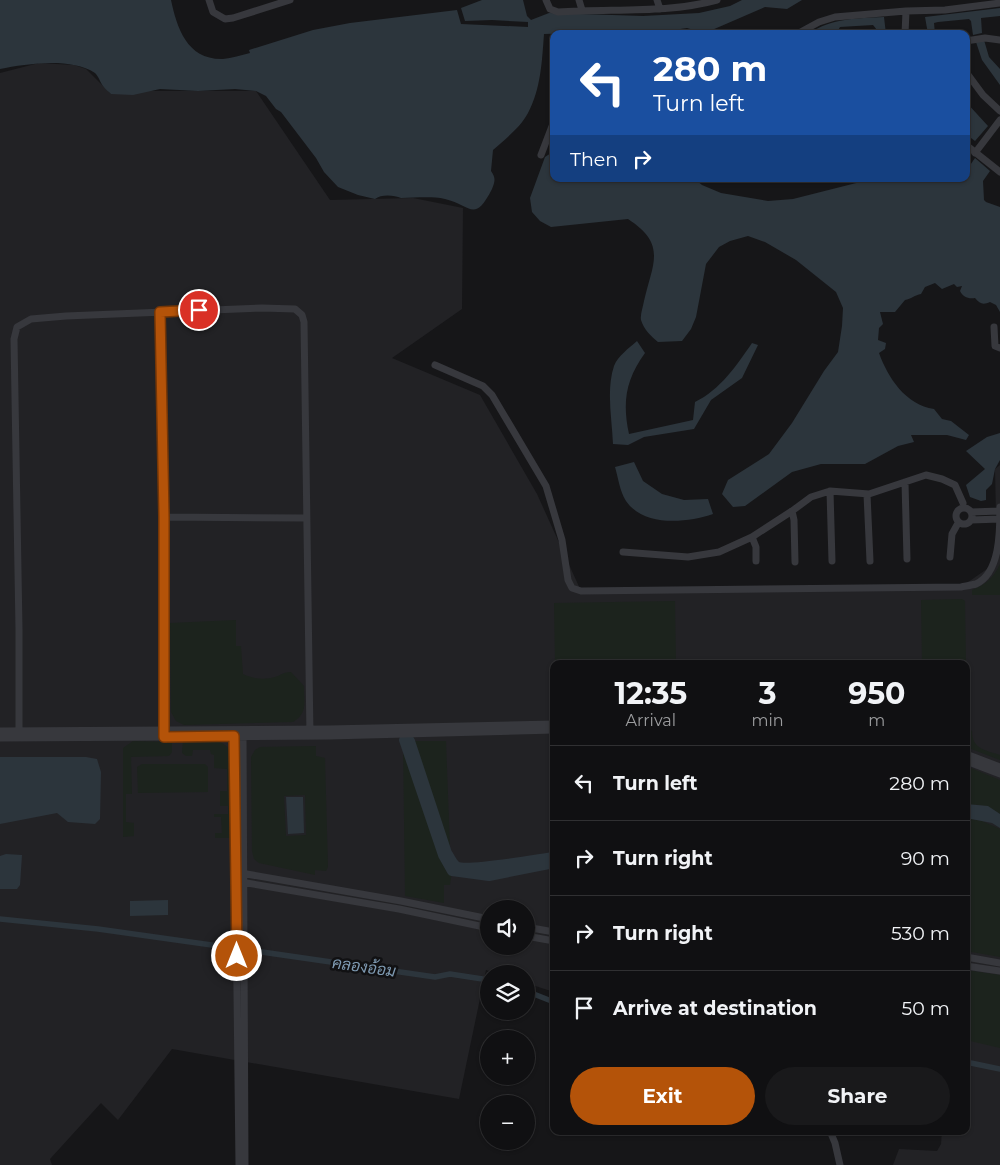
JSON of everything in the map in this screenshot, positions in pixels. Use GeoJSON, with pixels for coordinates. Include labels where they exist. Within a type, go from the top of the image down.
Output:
{"type":"FeatureCollection","features":[{"type":"Feature","properties":{"kind":"street"},"geometry":{"type":"LineString","coordinates":[[208,0],[213,12],[225,19],[233,18],[278,1],[290,0]]}},
{"type":"Feature","properties":{"kind":"street"},"geometry":{"type":"LineString","coordinates":[[546,0],[550,9],[558,12],[660,9],[716,0]]}},
{"type":"Feature","properties":{"kind":"street"},"geometry":{"type":"LineString","coordinates":[[579,0],[582,10]]}},
{"type":"Feature","properties":{"kind":"street"},"geometry":{"type":"LineString","coordinates":[[617,0],[619,9]]}},
{"type":"Feature","properties":{"kind":"street"},"geometry":{"type":"LineString","coordinates":[[658,0],[660,9]]}},
{"type":"Feature","properties":{"kind":"street"},"geometry":{"type":"LineString","coordinates":[[804,30],[818,22],[835,17],[945,10],[1000,3]]}},
{"type":"Feature","properties":{"kind":"street"},"geometry":{"type":"LineString","coordinates":[[905,30],[906,11]]}},
{"type":"Feature","properties":{"kind":"street"},"geometry":{"type":"LineString","coordinates":[[970,40],[984,38],[1000,40]]}},
{"type":"Feature","properties":{"kind":"street"},"geometry":{"type":"LineString","coordinates":[[970,78],[982,95],[1000,110]]}},
{"type":"Feature","properties":{"kind":"street"},"geometry":{"type":"LineString","coordinates":[[975,153],[1000,120]]}},
{"type":"Feature","properties":{"kind":"street"},"geometry":{"type":"LineString","coordinates":[[541,155],[550,131]]}},
{"type":"Feature","properties":{"kind":"street"},"geometry":{"type":"LineString","coordinates":[[970,149],[1000,172]]}},
{"type":"Feature","properties":{"kind":"street"},"geometry":{"type":"LineString","coordinates":[[19,735],[20,628],[15,332],[20,324],[31,318],[289,308],[298,311],[302,315],[304,322],[310,733]]}},
{"type":"Feature","properties":{"kind":"street"},"geometry":{"type":"LineString","coordinates":[[160,312],[164,517],[164,734]]}},
{"type":"Feature","properties":{"kind":"street"},"geometry":{"type":"LineString","coordinates":[[994,327],[995,346],[1000,348]]}},
{"type":"Feature","properties":{"kind":"street"},"geometry":{"type":"LineString","coordinates":[[434,365],[489,390],[546,486],[562,540],[568,580],[572,588],[581,591],[961,587],[978,583],[984,579],[989,575],[997,562],[1000,509],[966,510],[956,514],[959,523]]}},
{"type":"Feature","properties":{"kind":"street"},"geometry":{"type":"LineString","coordinates":[[623,552],[688,556],[718,552],[752,537],[810,497],[830,491],[867,494],[926,475],[955,485],[966,510]]}},
{"type":"Feature","properties":{"kind":"street"},"geometry":{"type":"LineString","coordinates":[[905,482],[907,559]]}},
{"type":"Feature","properties":{"kind":"street"},"geometry":{"type":"LineString","coordinates":[[830,491],[832,561]]}},
{"type":"Feature","properties":{"kind":"street"},"geometry":{"type":"LineString","coordinates":[[867,494],[870,561]]}},
{"type":"Feature","properties":{"kind":"street"},"geometry":{"type":"LineString","coordinates":[[966,510],[1000,519]]}},
{"type":"Feature","properties":{"kind":"street"},"geometry":{"type":"LineString","coordinates":[[950,557],[952,534],[966,510]]}},
{"type":"Feature","properties":{"kind":"street"},"geometry":{"type":"LineString","coordinates":[[792,511],[794,520],[794,562]]}},
{"type":"Feature","properties":{"kind":"street"},"geometry":{"type":"LineString","coordinates":[[164,517],[306,518]]}},
{"type":"Feature","properties":{"kind":"street"},"geometry":{"type":"LineString","coordinates":[[752,537],[756,547],[756,561]]}},
{"type":"Feature","properties":{"kind":"street"},"geometry":{"type":"LineString","coordinates":[[310,733],[550,724]]}},
{"type":"Feature","properties":{"kind":"street"},"geometry":{"type":"LineString","coordinates":[[0,738],[19,735],[550,730]]}},
{"type":"Feature","properties":{"kind":"street"},"geometry":{"type":"LineString","coordinates":[[0,731],[19,735]]}},
{"type":"Feature","properties":{"kind":"street"},"geometry":{"type":"LineString","coordinates":[[234,733],[236,872],[242,894],[245,1165]]}},
{"type":"Feature","properties":{"kind":"street"},"geometry":{"type":"LineString","coordinates":[[239,1165],[240,882],[244,874],[243,733]]}},
{"type":"Feature","properties":{"kind":"street"},"geometry":{"type":"LineString","coordinates":[[970,756],[1000,767]]}},
{"type":"Feature","properties":{"kind":"street"},"geometry":{"type":"LineString","coordinates":[[970,763],[1000,774]]}},
{"type":"Feature","properties":{"kind":"street"},"geometry":{"type":"LineString","coordinates":[[236,872],[401,901],[480,917]]}},
{"type":"Feature","properties":{"kind":"street"},"geometry":{"type":"LineString","coordinates":[[240,882],[399,909],[480,926]]}},
{"type":"Feature","properties":{"kind":"street"},"geometry":{"type":"LineString","coordinates":[[535,929],[550,931]]}},
{"type":"Feature","properties":{"kind":"street"},"geometry":{"type":"LineString","coordinates":[[535,938],[550,940]]}},
{"type":"Feature","properties":{"kind":"street"},"geometry":{"type":"LineString","coordinates":[[970,958],[1000,963]]}},
{"type":"Feature","properties":{"kind":"street"},"geometry":{"type":"LineString","coordinates":[[970,967],[1000,971]]}},
{"type":"Feature","properties":{"kind":"street"},"geometry":{"type":"LineString","coordinates":[[832,1135],[836,1143],[840,1165]]}},
{"type":"Feature","properties":{"kind":"shaded area"},"geometry":{"type":"Polygon","coordinates":[[[0,0],[171,0],[181,31],[192,48],[211,58],[223,59],[250,53],[249,50],[313,30],[350,23],[457,10],[461,24],[528,27],[528,22],[465,21],[461,8],[482,0],[523,0],[527,16],[531,20],[549,13],[643,16],[699,13],[730,6],[742,0],[802,0],[787,9],[765,7],[712,30],[687,28],[674,30],[550,30],[550,34],[544,34],[540,75],[532,104],[521,124],[493,150],[491,171],[494,178],[493,186],[486,200],[476,209],[467,208],[440,198],[381,196],[375,199],[338,187],[324,172],[316,158],[281,112],[276,109],[266,96],[256,91],[235,89],[198,91],[160,89],[133,95],[111,94],[95,73],[73,65],[48,63],[0,69],[0,0]]]}},
{"type":"Feature","properties":{"kind":"shaded area"},"geometry":{"type":"Polygon","coordinates":[[[1000,8],[1000,16],[981,18],[982,33],[973,35],[969,19],[934,23],[935,30],[927,30],[925,17],[1000,8]]]}},
{"type":"Feature","properties":{"kind":"shaded area"},"geometry":{"type":"Polygon","coordinates":[[[884,17],[886,30],[877,30],[873,25],[840,27],[838,30],[815,30],[827,24],[854,19],[884,17]]]}},
{"type":"Feature","properties":{"kind":"shaded area"},"geometry":{"type":"Polygon","coordinates":[[[984,40],[989,57],[1000,69],[1000,85],[982,60],[976,42],[984,40]]]}},
{"type":"Feature","properties":{"kind":"shaded area"},"geometry":{"type":"Polygon","coordinates":[[[39,63],[74,65],[86,69],[111,94],[145,91],[256,91],[330,200],[413,198],[463,208],[462,309],[392,358],[480,395],[537,494],[581,591],[961,587],[997,562],[995,469],[1000,465],[1000,1165],[893,1165],[899,1149],[937,1151],[941,1144],[942,1135],[970,1135],[970,660],[550,660],[550,991],[535,986],[535,965],[480,965],[480,999],[459,1099],[172,1049],[118,1120],[101,1103],[50,1159],[52,1165],[0,1165],[0,73],[39,63]]]}},
{"type":"Feature","properties":{"kind":"shaded area"},"geometry":{"type":"Polygon","coordinates":[[[970,106],[988,126],[975,141],[970,137],[970,106]]]}},
{"type":"Feature","properties":{"kind":"shaded area"},"geometry":{"type":"Polygon","coordinates":[[[550,154],[550,182],[698,182],[721,193],[768,201],[793,199],[860,182],[970,182],[970,165],[975,158],[990,171],[983,181],[984,200],[1000,207],[1000,312],[996,305],[990,302],[982,303],[978,302],[975,298],[964,296],[960,291],[962,286],[957,287],[954,284],[942,289],[935,283],[925,287],[921,294],[905,300],[895,312],[880,312],[883,324],[879,328],[878,340],[886,343],[885,349],[879,353],[887,372],[899,389],[915,402],[934,409],[942,419],[951,421],[969,435],[966,440],[947,435],[911,435],[914,442],[898,446],[865,464],[821,464],[792,472],[745,506],[733,507],[722,494],[728,480],[769,454],[792,423],[838,352],[843,308],[836,292],[796,260],[765,242],[748,236],[730,241],[719,247],[706,264],[696,317],[691,329],[682,341],[658,342],[646,330],[641,320],[654,256],[653,247],[648,238],[640,228],[628,219],[551,227],[540,221],[532,212],[530,198],[545,157],[550,154]]]}},
{"type":"Feature","properties":{"kind":"shaded area"},"geometry":{"type":"Polygon","coordinates":[[[637,341],[645,353],[634,372],[627,391],[626,412],[629,434],[693,420],[695,402],[720,384],[752,343],[758,345],[742,378],[711,400],[694,429],[644,437],[628,445],[613,444],[610,385],[614,366],[624,352],[637,341]]]}},
{"type":"Feature","properties":{"kind":"shaded area"},"geometry":{"type":"Polygon","coordinates":[[[1000,433],[1000,460],[995,469],[992,484],[986,490],[986,500],[981,501],[970,497],[966,485],[985,469],[966,451],[987,437],[1000,433]]]}},
{"type":"Feature","properties":{"kind":"shaded area"},"geometry":{"type":"Polygon","coordinates":[[[634,462],[643,481],[662,494],[684,500],[708,499],[713,514],[678,521],[654,519],[643,515],[626,501],[615,467],[634,462]]]}},
{"type":"Feature","properties":{"kind":"shaded area"},"geometry":{"type":"Polygon","coordinates":[[[1000,564],[1000,595],[972,595],[972,590],[989,580],[1000,564]]]}},
{"type":"Feature","properties":{"kind":"shaded area"},"geometry":{"type":"Polygon","coordinates":[[[962,599],[965,601],[966,660],[922,660],[921,600],[962,599]]]}},
{"type":"Feature","properties":{"kind":"shaded area"},"geometry":{"type":"Polygon","coordinates":[[[675,601],[676,660],[555,660],[554,603],[675,601]]]}},
{"type":"Feature","properties":{"kind":"shaded area"},"geometry":{"type":"Polygon","coordinates":[[[236,620],[236,646],[241,646],[243,674],[263,679],[291,672],[304,686],[304,707],[301,715],[293,722],[184,725],[176,721],[171,712],[170,623],[236,620]]]}},
{"type":"Feature","properties":{"kind":"shaded area"},"geometry":{"type":"Polygon","coordinates":[[[970,731],[972,731],[974,742],[980,748],[1000,755],[1000,760],[970,749],[970,731]]]}},
{"type":"Feature","properties":{"kind":"shaded area"},"geometry":{"type":"Polygon","coordinates":[[[203,739],[216,741],[222,743],[231,752],[232,838],[215,838],[215,833],[222,833],[221,817],[214,817],[214,814],[228,814],[228,806],[220,806],[220,791],[227,791],[227,769],[214,768],[214,755],[211,754],[210,750],[193,750],[192,756],[186,756],[182,753],[183,740],[203,739]]]}},
{"type":"Feature","properties":{"kind":"shaded area"},"geometry":{"type":"Polygon","coordinates":[[[133,741],[172,742],[172,752],[169,756],[131,757],[132,794],[126,794],[126,822],[134,823],[134,836],[123,837],[123,748],[133,741]]]}},
{"type":"Feature","properties":{"kind":"shaded area"},"geometry":{"type":"Polygon","coordinates":[[[411,741],[446,741],[450,848],[454,861],[461,868],[455,865],[447,854],[411,741]]]}},
{"type":"Feature","properties":{"kind":"shaded area"},"geometry":{"type":"Polygon","coordinates":[[[403,742],[446,863],[452,871],[450,885],[444,885],[444,903],[405,896],[403,742]]]}},
{"type":"Feature","properties":{"kind":"shaded area"},"geometry":{"type":"Polygon","coordinates":[[[316,746],[316,756],[325,758],[328,867],[326,871],[315,870],[315,875],[259,863],[254,859],[252,851],[251,757],[255,750],[260,747],[316,746]],[[305,795],[284,796],[286,836],[306,835],[305,795]]]}},
{"type":"Feature","properties":{"kind":"shaded area"},"geometry":{"type":"Polygon","coordinates":[[[0,757],[86,757],[97,759],[101,772],[100,819],[95,824],[68,822],[57,813],[0,824],[0,757]]]}},
{"type":"Feature","properties":{"kind":"shaded area"},"geometry":{"type":"Polygon","coordinates":[[[142,764],[205,764],[208,767],[208,792],[138,793],[137,767],[142,764]]]}},
{"type":"Feature","properties":{"kind":"shaded area"},"geometry":{"type":"Polygon","coordinates":[[[970,768],[1000,780],[1000,814],[985,806],[970,805],[970,768]]]}},
{"type":"Feature","properties":{"kind":"shaded area"},"geometry":{"type":"Polygon","coordinates":[[[286,797],[303,797],[304,833],[288,834],[286,797]]]}},
{"type":"Feature","properties":{"kind":"shaded area"},"geometry":{"type":"Polygon","coordinates":[[[970,804],[988,806],[1000,814],[1000,828],[992,823],[970,819],[970,804]]]}},
{"type":"Feature","properties":{"kind":"shaded area"},"geometry":{"type":"Polygon","coordinates":[[[970,819],[982,821],[1000,829],[1000,957],[970,952],[970,819]]]}},
{"type":"Feature","properties":{"kind":"shaded area"},"geometry":{"type":"Polygon","coordinates":[[[6,854],[22,855],[20,885],[17,889],[0,889],[0,856],[6,854]]]}},
{"type":"Feature","properties":{"kind":"shaded area"},"geometry":{"type":"Polygon","coordinates":[[[168,900],[168,915],[130,916],[130,901],[168,900]]]}},
{"type":"Feature","properties":{"kind":"shaded area"},"geometry":{"type":"Polygon","coordinates":[[[970,971],[1000,975],[1000,1048],[970,1041],[970,971]]]}},
{"type":"Feature","properties":{"kind":"waterway"},"geometry":{"type":"LineString","coordinates":[[550,858],[487,866],[456,866],[447,853],[410,741],[404,740],[443,855],[452,871],[489,876],[550,864]]}},
{"type":"Feature","properties":{"kind":"waterway","name":"คลองอ้อม"},"geometry":{"type":"LineString","coordinates":[[0,919],[98,929],[233,948]]}},
{"type":"Feature","properties":{"kind":"waterway","name":"คลองอ้อม"},"geometry":{"type":"LineString","coordinates":[[241,949],[435,977],[450,974],[480,979]]}},
{"type":"Feature","properties":{"kind":"waterway","name":"คลองอ้อม"},"geometry":{"type":"LineString","coordinates":[[535,995],[550,1000]]}},
{"type":"Feature","properties":{"kind":"waterway","name":"คลองอ้อม"},"geometry":{"type":"LineString","coordinates":[[970,1063],[1000,1069]]}},
{"type":"Feature","properties":{"kind":"route"},"geometry":{"type":"LineString","coordinates":[[199,310],[160,312],[164,517],[164,737],[234,736],[237,956]]}}]}
